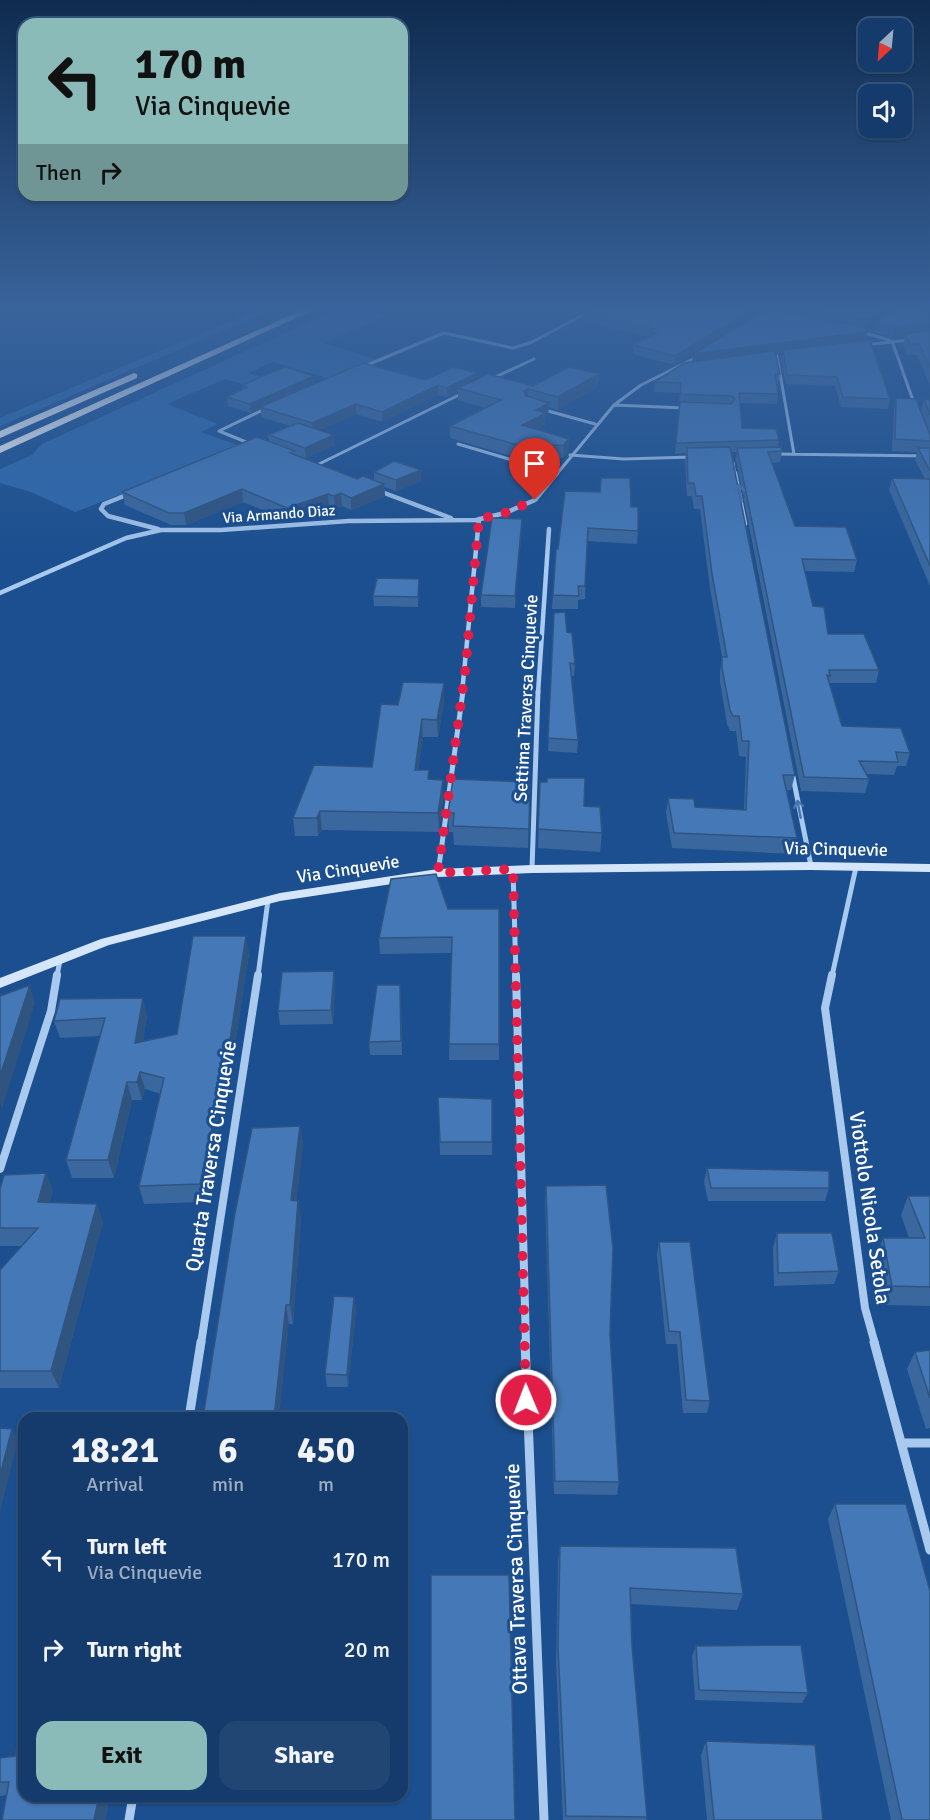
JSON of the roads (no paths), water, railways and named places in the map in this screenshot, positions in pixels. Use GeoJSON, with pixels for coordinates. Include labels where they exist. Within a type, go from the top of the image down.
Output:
{"type":"FeatureCollection","features":[{"type":"Feature","properties":{"kind":"highway"},"geometry":{"type":"LineString","coordinates":[[0,435],[99,391]]}},
{"type":"Feature","properties":{"kind":"highway"},"geometry":{"type":"LineString","coordinates":[[0,450],[130,391]]}},
{"type":"Feature","properties":{"kind":"street"},"geometry":{"type":"LineString","coordinates":[[317,465],[467,391]]}},
{"type":"Feature","properties":{"kind":"street","name":"Via Armando Diaz"},"geometry":{"type":"LineString","coordinates":[[0,593],[126,538],[161,530],[221,530],[349,521],[479,519],[505,513],[535,500],[595,424],[632,391]]}},
{"type":"Feature","properties":{"kind":"street"},"geometry":{"type":"LineString","coordinates":[[783,391],[794,454]]}},
{"type":"Feature","properties":{"kind":"street"},"geometry":{"type":"LineString","coordinates":[[910,391],[919,414]]}},
{"type":"Feature","properties":{"kind":"street"},"geometry":{"type":"LineString","coordinates":[[614,405],[695,409]]}},
{"type":"Feature","properties":{"kind":"street"},"geometry":{"type":"LineString","coordinates":[[246,450],[257,446],[224,435],[219,431],[268,408]]}},
{"type":"Feature","properties":{"kind":"street"},"geometry":{"type":"LineString","coordinates":[[539,408],[595,424]]}},
{"type":"Feature","properties":{"kind":"street"},"geometry":{"type":"LineString","coordinates":[[458,444],[556,473]]}},
{"type":"Feature","properties":{"kind":"street"},"geometry":{"type":"LineString","coordinates":[[773,454],[930,456]]}},
{"type":"Feature","properties":{"kind":"street"},"geometry":{"type":"LineString","coordinates":[[570,455],[624,459],[703,456]]}},
{"type":"Feature","properties":{"kind":"street"},"geometry":{"type":"LineString","coordinates":[[731,456],[746,530]]}},
{"type":"Feature","properties":{"kind":"street"},"geometry":{"type":"LineString","coordinates":[[307,461],[323,468]]}},
{"type":"Feature","properties":{"kind":"street"},"geometry":{"type":"LineString","coordinates":[[370,488],[454,520]]}},
{"type":"Feature","properties":{"kind":"street"},"geometry":{"type":"LineString","coordinates":[[137,491],[104,504],[101,509],[108,516],[161,530]]}},
{"type":"Feature","properties":{"kind":"street"},"geometry":{"type":"LineString","coordinates":[[438,873],[465,673],[479,519]]}},
{"type":"Feature","properties":{"kind":"street","name":"Settima Traversa Cinquevie"},"geometry":{"type":"LineString","coordinates":[[532,869],[538,696],[549,529]]}},
{"type":"Feature","properties":{"kind":"street"},"geometry":{"type":"LineString","coordinates":[[791,765],[811,866]]}},
{"type":"Feature","properties":{"kind":"street","name":"Via Cinquevie"},"geometry":{"type":"LineString","coordinates":[[0,983],[105,942],[268,900],[438,873],[513,869],[811,866],[927,869]]}},
{"type":"Feature","properties":{"kind":"street","name":"Viottolo Nicola Setola"},"geometry":{"type":"LineString","coordinates":[[856,867],[825,1008],[865,1308],[930,1550]]}},
{"type":"Feature","properties":{"kind":"street","name":"Ottava Traversa Cinquevie"},"geometry":{"type":"LineString","coordinates":[[513,869],[526,1400],[544,1820]]}},
{"type":"Feature","properties":{"kind":"street","name":"Quarta Traversa Cinquevie"},"geometry":{"type":"LineString","coordinates":[[190,1412],[250,1041],[268,900]]}},
{"type":"Feature","properties":{"kind":"street"},"geometry":{"type":"LineString","coordinates":[[0,1169],[51,1011],[60,960]]}},
{"type":"Feature","properties":{"kind":"street"},"geometry":{"type":"LineString","coordinates":[[902,1443],[930,1443]]}},
{"type":"Feature","properties":{"kind":"street"},"geometry":{"type":"LineString","coordinates":[[129,1820],[132,1802]]}}]}
